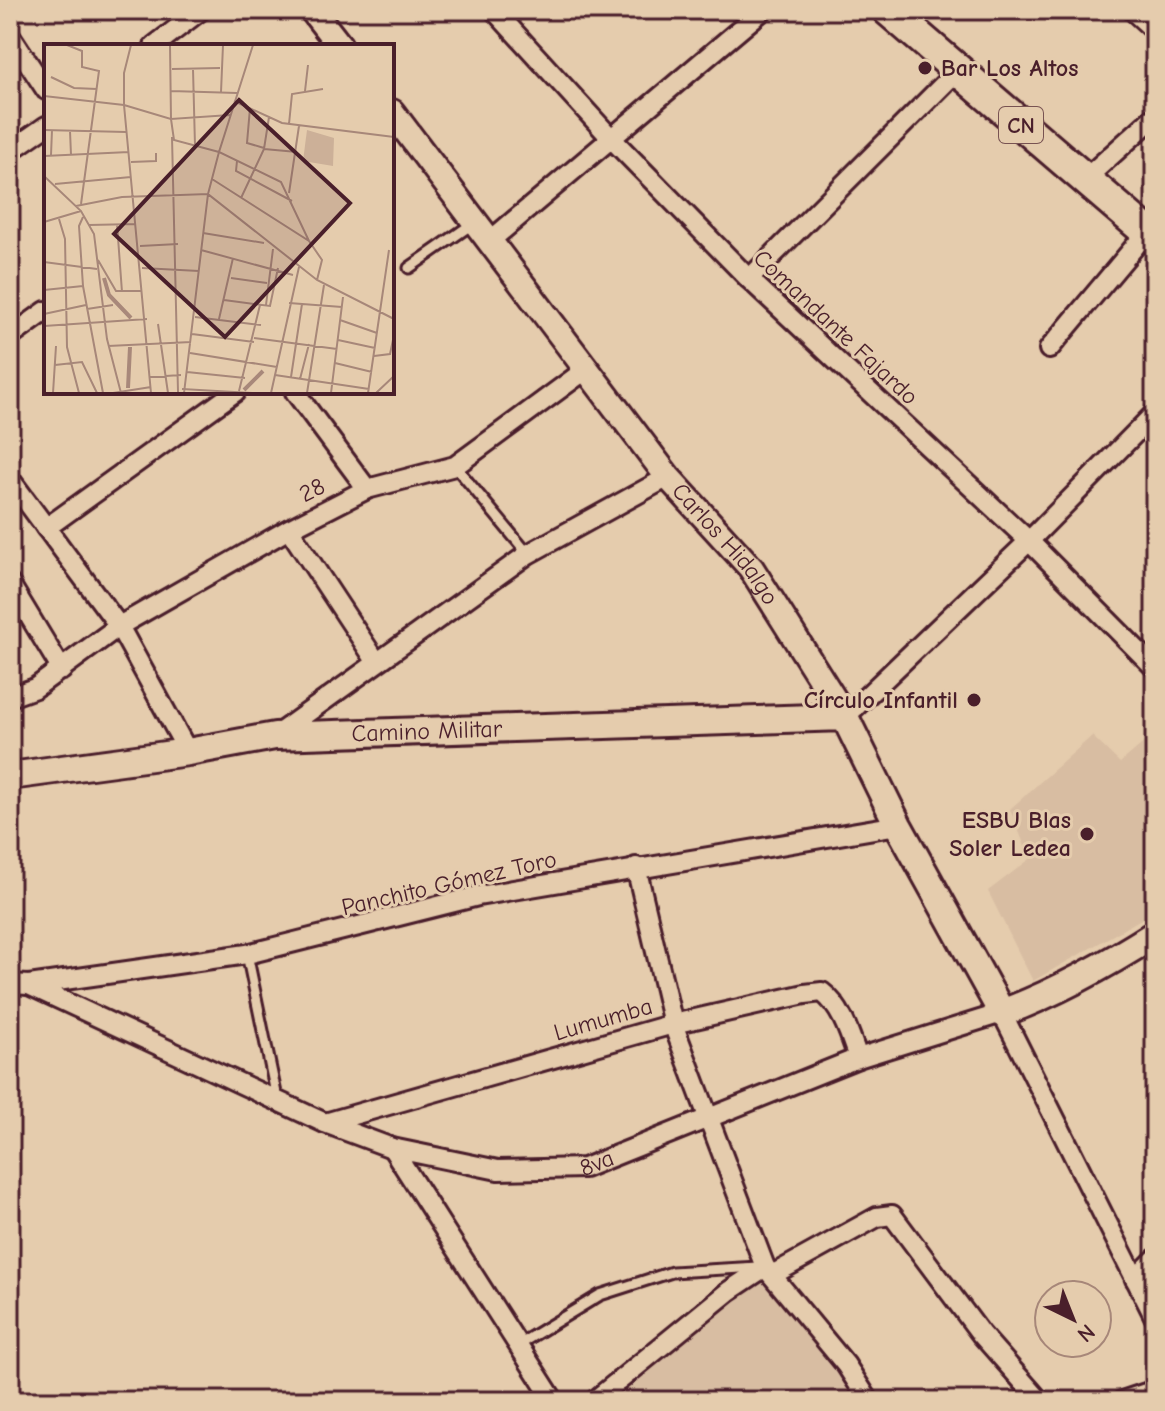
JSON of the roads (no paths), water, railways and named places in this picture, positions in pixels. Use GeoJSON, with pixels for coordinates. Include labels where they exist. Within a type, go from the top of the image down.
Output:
{"type":"FeatureCollection","features":[{"type":"Feature","properties":{"kind":"main road","name":"CN"},"geometry":{"type":"LineString","coordinates":[[888,10],[956,72],[1151,236]]}},
{"type":"Feature","properties":{"kind":"main road","name":"Camino Militar"},"geometry":{"type":"LineString","coordinates":[[10,776],[188,752],[275,736],[845,717]]}},
{"type":"Feature","properties":{"kind":"main road","name":"Carlos Hidalgo"},"geometry":{"type":"LineString","coordinates":[[845,717],[898,825],[1002,1013]]}},
{"type":"Feature","properties":{"kind":"main road","name":"8va"},"geometry":{"type":"LineString","coordinates":[[1002,1013],[1054,994],[1155,934]]}},
{"type":"Feature","properties":{"kind":"street"},"geometry":{"type":"LineString","coordinates":[[157,44],[201,10]]}},
{"type":"Feature","properties":{"kind":"street"},"geometry":{"type":"LineString","coordinates":[[312,10],[338,44]]}},
{"type":"Feature","properties":{"kind":"street","name":"Comandante Fajardo"},"geometry":{"type":"LineString","coordinates":[[494,10],[610,137],[749,279],[1029,541],[1155,668]]}},
{"type":"Feature","properties":{"kind":"street"},"geometry":{"type":"LineString","coordinates":[[484,230],[610,137],[763,10]]}},
{"type":"Feature","properties":{"kind":"street"},"geometry":{"type":"LineString","coordinates":[[1132,10],[1155,31]]}},
{"type":"Feature","properties":{"kind":"street"},"geometry":{"type":"LineString","coordinates":[[10,35],[44,87]]}},
{"type":"Feature","properties":{"kind":"street"},"geometry":{"type":"LineString","coordinates":[[749,279],[956,72]]}},
{"type":"Feature","properties":{"kind":"street","name":"Carlos Hidalgo"},"geometry":{"type":"LineString","coordinates":[[394,115],[668,477],[751,568],[845,717]]}},
{"type":"Feature","properties":{"kind":"street"},"geometry":{"type":"LineString","coordinates":[[1085,179],[1155,116]]}},
{"type":"Feature","properties":{"kind":"street"},"geometry":{"type":"LineString","coordinates":[[10,151],[44,127]]}},
{"type":"Feature","properties":{"kind":"street"},"geometry":{"type":"LineString","coordinates":[[1049,349],[1151,236]]}},
{"type":"Feature","properties":{"kind":"street"},"geometry":{"type":"LineString","coordinates":[[10,337],[44,312]]}},
{"type":"Feature","properties":{"kind":"street","name":"28"},"geometry":{"type":"LineString","coordinates":[[10,697],[35,688],[119,626],[289,529],[367,489],[455,466],[588,368]]}},
{"type":"Feature","properties":{"kind":"street"},"geometry":{"type":"LineString","coordinates":[[46,528],[232,394]]}},
{"type":"Feature","properties":{"kind":"street"},"geometry":{"type":"LineString","coordinates":[[296,394],[367,489]]}},
{"type":"Feature","properties":{"kind":"street"},"geometry":{"type":"LineString","coordinates":[[845,717],[1029,541],[1155,413]]}},
{"type":"Feature","properties":{"kind":"street"},"geometry":{"type":"LineString","coordinates":[[275,736],[528,554],[668,477]]}},
{"type":"Feature","properties":{"kind":"street"},"geometry":{"type":"LineString","coordinates":[[10,479],[119,626],[188,752]]}},
{"type":"Feature","properties":{"kind":"street"},"geometry":{"type":"LineString","coordinates":[[289,529],[376,661]]}},
{"type":"Feature","properties":{"kind":"street"},"geometry":{"type":"LineString","coordinates":[[10,584],[62,670]]}},
{"type":"Feature","properties":{"kind":"street","name":"Panchito Gómez Toro"},"geometry":{"type":"LineString","coordinates":[[10,984],[29,985],[247,954],[478,896],[898,825]]}},
{"type":"Feature","properties":{"kind":"street"},"geometry":{"type":"LineString","coordinates":[[636,867],[673,1024],[769,1271],[846,1365],[869,1401]]}},
{"type":"Feature","properties":{"kind":"street","name":"8va"},"geometry":{"type":"LineString","coordinates":[[29,985],[325,1123],[392,1148],[498,1170],[584,1168],[858,1058],[1002,1013]]}},
{"type":"Feature","properties":{"kind":"street","name":"Lumumba"},"geometry":{"type":"LineString","coordinates":[[325,1123],[673,1024],[822,992],[831,999],[849,1030],[858,1058]]}},
{"type":"Feature","properties":{"kind":"street"},"geometry":{"type":"LineString","coordinates":[[1002,1013],[1155,1318]]}},
{"type":"Feature","properties":{"kind":"street"},"geometry":{"type":"LineString","coordinates":[[392,1148],[554,1401]]}},
{"type":"Feature","properties":{"kind":"street"},"geometry":{"type":"LineString","coordinates":[[594,1401],[729,1291],[877,1217],[892,1215],[981,1334],[1040,1401]]}},
{"type":"Feature","properties":{"kind":"street"},"geometry":{"type":"LineString","coordinates":[[1135,1279],[1155,1259]]}},
{"type":"Feature","properties":{"kind":"street"},"geometry":{"type":"LineString","coordinates":[[1122,1401],[1155,1390]]}},
{"type":"Feature","properties":{"kind":"lane"},"geometry":{"type":"LineString","coordinates":[[409,268],[484,230]]}},
{"type":"Feature","properties":{"kind":"lane"},"geometry":{"type":"LineString","coordinates":[[455,466],[528,554]]}},
{"type":"Feature","properties":{"kind":"lane"},"geometry":{"type":"LineString","coordinates":[[247,954],[277,1098]]}},
{"type":"Feature","properties":{"kind":"lane"},"geometry":{"type":"LineString","coordinates":[[518,1345],[600,1295],[672,1272],[769,1271]]}},
{"type":"Feature","properties":{"kind":"place","name":"Bar Los Altos"},"geometry":{"type":"Point","coordinates":[925,68]}},
{"type":"Feature","properties":{"kind":"place","name":"Círculo Infantil"},"geometry":{"type":"Point","coordinates":[974,700]}},
{"type":"Feature","properties":{"kind":"place","name":"ESBU Blas Soler Ledea"},"geometry":{"type":"Point","coordinates":[1087,834]}}]}
